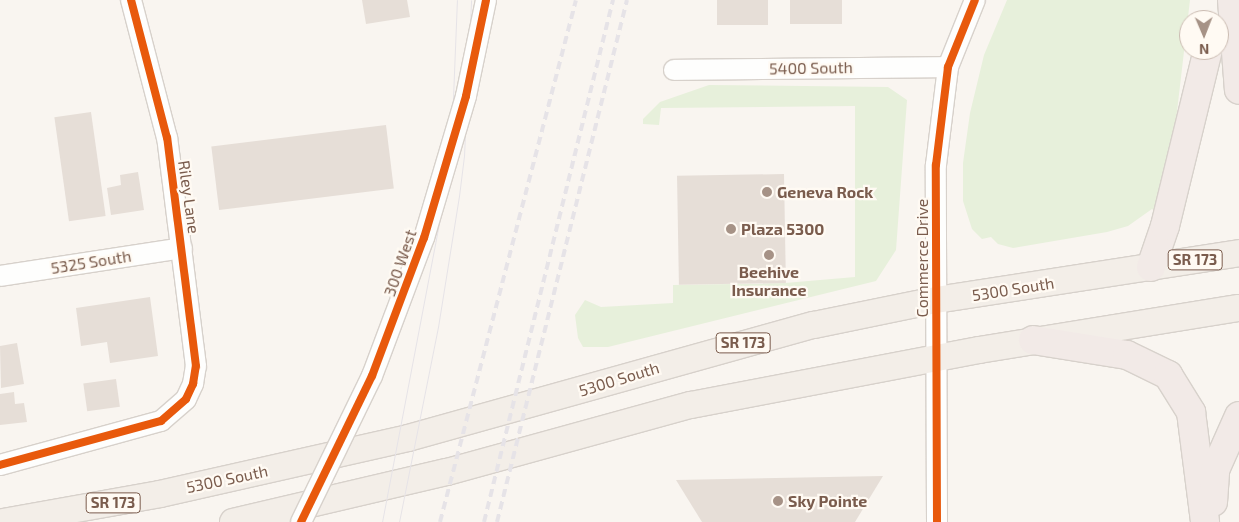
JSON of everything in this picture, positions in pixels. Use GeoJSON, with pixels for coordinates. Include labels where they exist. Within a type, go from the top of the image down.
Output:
{"type":"FeatureCollection","features":[{"type":"Feature","properties":{"kind":"highway"},"geometry":{"type":"LineString","coordinates":[[1232,0],[1239,90]]}},
{"type":"Feature","properties":{"kind":"highway"},"geometry":{"type":"LineString","coordinates":[[1151,267],[1165,226],[1206,60]]}},
{"type":"Feature","properties":{"kind":"highway"},"geometry":{"type":"LineString","coordinates":[[1033,340],[1127,354],[1168,375],[1191,412],[1205,522]]}},
{"type":"Feature","properties":{"kind":"highway"},"geometry":{"type":"LineString","coordinates":[[1211,522],[1216,470],[1239,416]]}},
{"type":"Feature","properties":{"kind":"main road","name":"5300 South"},"geometry":{"type":"LineString","coordinates":[[3,522],[160,494],[331,456],[481,419],[805,327],[936,300],[1239,253]]}},
{"type":"Feature","properties":{"kind":"main road"},"geometry":{"type":"LineString","coordinates":[[233,522],[475,464],[691,406],[1033,340],[1239,308]]}},
{"type":"Feature","properties":{"kind":"street","name":"Riley Lane"},"geometry":{"type":"LineString","coordinates":[[0,465],[161,421],[186,399],[196,366],[165,128],[131,0]]}},
{"type":"Feature","properties":{"kind":"street","name":"300 West"},"geometry":{"type":"LineString","coordinates":[[301,522],[372,376],[424,238],[466,96],[486,0]]}},
{"type":"Feature","properties":{"kind":"street","name":"Commerce Drive"},"geometry":{"type":"LineString","coordinates":[[937,522],[936,165],[948,67],[975,0]]}},
{"type":"Feature","properties":{"kind":"street","name":"5400 South"},"geometry":{"type":"LineString","coordinates":[[674,70],[948,67]]}},
{"type":"Feature","properties":{"kind":"street","name":"5325 South"},"geometry":{"type":"LineString","coordinates":[[0,276],[182,248]]}},
{"type":"Feature","properties":{"kind":"green space"},"geometry":{"type":"Polygon","coordinates":[[[1007,0],[1190,0],[1189,10],[1179,10],[1179,60],[1183,60],[1171,163],[1155,211],[1152,209],[1128,226],[1107,232],[1013,248],[998,244],[991,237],[982,239],[972,229],[963,201],[963,163],[970,113],[984,55],[1007,0]]]}},
{"type":"Feature","properties":{"kind":"green space"},"geometry":{"type":"Polygon","coordinates":[[[709,85],[888,87],[907,100],[896,250],[876,281],[608,347],[583,347],[578,338],[575,315],[585,300],[601,307],[673,303],[673,285],[785,283],[855,277],[855,106],[661,108],[659,125],[643,124],[643,119],[660,102],[709,85]]]}},
{"type":"Feature","properties":{"kind":"building"},"geometry":{"type":"Polygon","coordinates":[[[362,0],[407,0],[410,17],[366,24],[362,0]]]}},
{"type":"Feature","properties":{"kind":"building"},"geometry":{"type":"Polygon","coordinates":[[[717,0],[768,0],[768,25],[717,25],[717,0]]]}},
{"type":"Feature","properties":{"kind":"building"},"geometry":{"type":"Polygon","coordinates":[[[790,0],[842,0],[842,24],[790,24],[790,0]]]}},
{"type":"Feature","properties":{"kind":"building"},"geometry":{"type":"Polygon","coordinates":[[[91,112],[106,216],[69,221],[54,117],[91,112]]]}},
{"type":"Feature","properties":{"kind":"building"},"geometry":{"type":"Polygon","coordinates":[[[386,125],[394,189],[219,210],[211,146],[386,125]]]}},
{"type":"Feature","properties":{"kind":"building"},"geometry":{"type":"Polygon","coordinates":[[[138,172],[144,210],[111,215],[107,188],[121,185],[120,175],[138,172]]]}},
{"type":"Feature","properties":{"kind":"building","name":"Plaza 5300"},"geometry":{"type":"Polygon","coordinates":[[[784,174],[786,283],[679,285],[677,176],[784,174]]]}},
{"type":"Feature","properties":{"kind":"building"},"geometry":{"type":"Polygon","coordinates":[[[150,297],[158,356],[110,363],[107,342],[81,346],[76,308],[150,297]]]}},
{"type":"Feature","properties":{"kind":"building"},"geometry":{"type":"Polygon","coordinates":[[[17,343],[24,384],[1,388],[0,346],[17,343]]]}},
{"type":"Feature","properties":{"kind":"building"},"geometry":{"type":"Polygon","coordinates":[[[116,379],[120,407],[87,411],[83,384],[116,379]]]}},
{"type":"Feature","properties":{"kind":"building"},"geometry":{"type":"Polygon","coordinates":[[[14,392],[15,404],[24,403],[27,422],[0,425],[0,394],[14,392]]]}},
{"type":"Feature","properties":{"kind":"building","name":"Sky Pointe"},"geometry":{"type":"Polygon","coordinates":[[[883,476],[855,522],[702,522],[676,480],[883,476]]]}},
{"type":"Feature","properties":{"kind":"tram line"},"geometry":{"type":"LineString","coordinates":[[382,522],[441,213],[453,98],[457,0]]}},
{"type":"Feature","properties":{"kind":"tram line"},"geometry":{"type":"LineString","coordinates":[[399,522],[438,327],[459,196],[464,156],[471,0]]}},
{"type":"Feature","properties":{"kind":"railway"},"geometry":{"type":"LineString","coordinates":[[440,522],[576,0]]}},
{"type":"Feature","properties":{"kind":"railway"},"geometry":{"type":"LineString","coordinates":[[484,522],[613,0]]}},
{"type":"Feature","properties":{"kind":"railway"},"geometry":{"type":"LineString","coordinates":[[497,522],[627,0]]}},
{"type":"Feature","properties":{"kind":"cycle path"},"geometry":{"type":"LineString","coordinates":[[0,465],[161,421],[186,399],[193,384],[196,366],[167,138],[131,0]]}},
{"type":"Feature","properties":{"kind":"cycle path"},"geometry":{"type":"LineString","coordinates":[[301,522],[372,376],[424,238],[466,96],[486,0]]}},
{"type":"Feature","properties":{"kind":"cycle path"},"geometry":{"type":"LineString","coordinates":[[937,522],[936,165],[948,67],[975,0]]}},
{"type":"Feature","properties":{"kind":"place","name":"Geneva Rock"},"geometry":{"type":"Point","coordinates":[767,192]}},
{"type":"Feature","properties":{"kind":"place","name":"Plaza 5300"},"geometry":{"type":"Point","coordinates":[731,229]}},
{"type":"Feature","properties":{"kind":"place","name":"Beehive Insurance"},"geometry":{"type":"Point","coordinates":[769,255]}},
{"type":"Feature","properties":{"kind":"place","name":"Sky Pointe"},"geometry":{"type":"Point","coordinates":[778,501]}}]}
